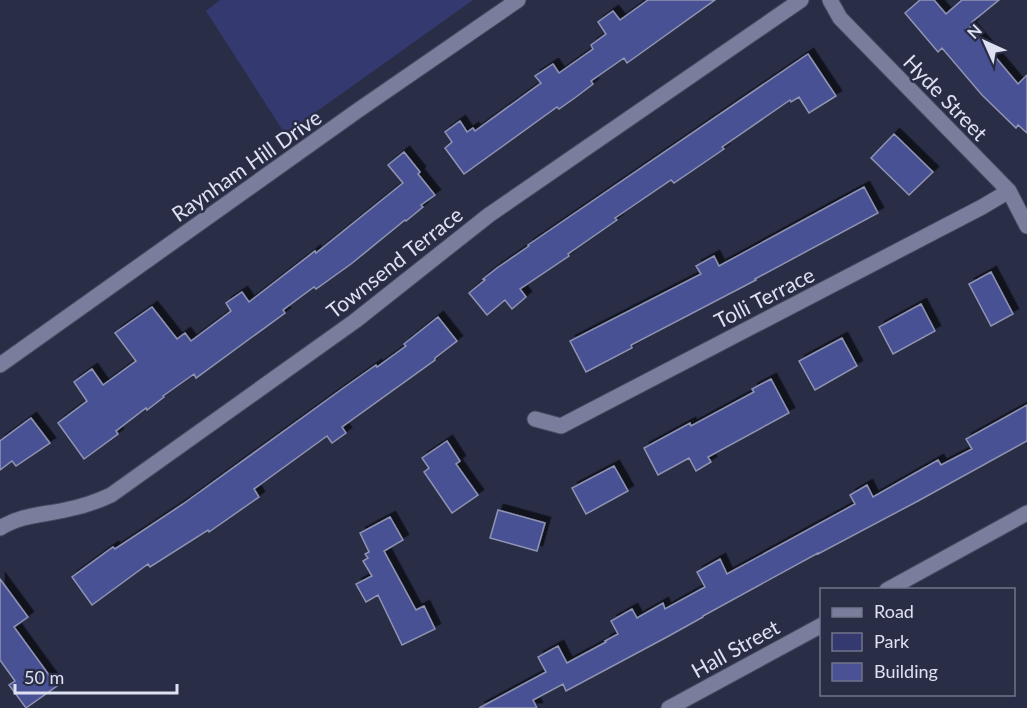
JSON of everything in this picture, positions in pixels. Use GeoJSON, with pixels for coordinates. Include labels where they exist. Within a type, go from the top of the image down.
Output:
{"type":"FeatureCollection","features":[{"type":"Feature","properties":{"kind":"street","name":"Raynham Hill Drive"},"geometry":{"type":"LineString","coordinates":[[0,365],[357,111],[518,0]]}},
{"type":"Feature","properties":{"kind":"street","name":"Townsend Terrace"},"geometry":{"type":"LineString","coordinates":[[0,528],[38,513],[62,511],[90,504],[111,495],[355,321],[489,215],[801,0]]}},
{"type":"Feature","properties":{"kind":"street","name":"Hyde Street"},"geometry":{"type":"LineString","coordinates":[[830,0],[840,18],[1009,191],[1027,226]]}},
{"type":"Feature","properties":{"kind":"street","name":"Tolli Terrace"},"geometry":{"type":"LineString","coordinates":[[535,419],[561,426],[971,213],[1009,191]]}},
{"type":"Feature","properties":{"kind":"street"},"geometry":{"type":"LineString","coordinates":[[891,588],[1027,513]]}},
{"type":"Feature","properties":{"kind":"street","name":"Hall Street"},"geometry":{"type":"LineString","coordinates":[[669,708],[820,626]]}},
{"type":"Feature","properties":{"kind":"green space"},"geometry":{"type":"Polygon","coordinates":[[[220,0],[473,0],[285,134],[206,11],[220,0]]]}},
{"type":"Feature","properties":{"kind":"building"},"geometry":{"type":"Polygon","coordinates":[[[648,0],[715,0],[627,63],[624,58],[591,81],[593,84],[576,97],[559,109],[557,107],[464,174],[445,148],[452,142],[445,132],[460,121],[467,132],[473,128],[475,131],[541,83],[535,76],[553,64],[559,73],[593,49],[591,45],[606,34],[598,22],[613,11],[620,20],[648,0]]]}},
{"type":"Feature","properties":{"kind":"building"},"geometry":{"type":"Polygon","coordinates":[[[920,0],[934,0],[946,14],[962,0],[999,0],[972,22],[970,27],[1018,84],[1027,75],[1027,133],[1018,125],[1016,128],[982,95],[942,48],[938,52],[905,13],[920,0]]]}},
{"type":"Feature","properties":{"kind":"building"},"geometry":{"type":"Polygon","coordinates":[[[808,54],[836,96],[809,113],[799,97],[791,102],[790,100],[674,183],[671,180],[615,218],[617,220],[568,254],[569,256],[520,289],[526,297],[512,309],[505,300],[487,315],[469,293],[485,280],[483,279],[528,245],[808,54]]]}},
{"type":"Feature","properties":{"kind":"building"},"geometry":{"type":"Polygon","coordinates":[[[894,134],[933,172],[909,195],[871,158],[894,134]]]}},
{"type":"Feature","properties":{"kind":"building"},"geometry":{"type":"Polygon","coordinates":[[[404,152],[435,195],[421,205],[423,207],[351,264],[316,289],[314,287],[283,310],[285,313],[196,378],[194,374],[147,410],[146,408],[116,431],[118,434],[84,459],[58,423],[87,401],[74,382],[92,369],[103,385],[136,361],[115,333],[152,307],[177,339],[185,333],[191,341],[231,311],[226,303],[242,292],[249,302],[315,251],[316,253],[403,183],[388,165],[404,152]]]}},
{"type":"Feature","properties":{"kind":"building"},"geometry":{"type":"Polygon","coordinates":[[[864,187],[878,213],[631,345],[632,348],[586,372],[570,341],[701,274],[696,266],[714,256],[719,266],[864,187]]]}},
{"type":"Feature","properties":{"kind":"building"},"geometry":{"type":"Polygon","coordinates":[[[991,272],[1013,314],[991,326],[969,284],[991,272]]]}},
{"type":"Feature","properties":{"kind":"building"},"geometry":{"type":"Polygon","coordinates":[[[921,304],[935,331],[893,354],[879,327],[921,304]]]}},
{"type":"Feature","properties":{"kind":"building"},"geometry":{"type":"Polygon","coordinates":[[[438,317],[457,341],[435,360],[342,427],[346,433],[332,443],[327,436],[254,489],[259,497],[209,532],[208,530],[150,567],[148,564],[92,605],[72,577],[113,547],[115,549],[183,504],[376,365],[377,367],[406,346],[404,344],[438,317]]]}},
{"type":"Feature","properties":{"kind":"building"},"geometry":{"type":"Polygon","coordinates":[[[842,338],[857,366],[815,390],[799,361],[842,338]]]}},
{"type":"Feature","properties":{"kind":"building"},"geometry":{"type":"Polygon","coordinates":[[[771,379],[789,413],[708,457],[711,462],[696,471],[689,458],[658,475],[644,448],[754,392],[752,389],[771,379]]]}},
{"type":"Feature","properties":{"kind":"building"},"geometry":{"type":"Polygon","coordinates":[[[1027,405],[1027,441],[566,691],[563,684],[533,700],[537,708],[479,708],[546,672],[538,657],[558,646],[567,663],[618,634],[611,621],[632,609],[637,618],[663,603],[665,609],[705,587],[697,572],[720,559],[727,574],[855,504],[850,495],[867,485],[873,497],[938,460],[941,465],[972,449],[966,439],[1027,405]]]}},
{"type":"Feature","properties":{"kind":"building"},"geometry":{"type":"Polygon","coordinates":[[[31,418],[50,443],[16,466],[12,461],[0,470],[0,441],[31,418]]]}},
{"type":"Feature","properties":{"kind":"building"},"geometry":{"type":"Polygon","coordinates":[[[447,441],[460,461],[456,464],[478,495],[452,513],[424,472],[429,468],[422,458],[447,441]]]}},
{"type":"Feature","properties":{"kind":"building"},"geometry":{"type":"Polygon","coordinates":[[[614,466],[628,491],[586,514],[572,488],[614,466]]]}},
{"type":"Feature","properties":{"kind":"building"},"geometry":{"type":"Polygon","coordinates":[[[498,510],[545,523],[537,551],[490,538],[498,510]]]}},
{"type":"Feature","properties":{"kind":"building"},"geometry":{"type":"Polygon","coordinates":[[[390,517],[403,540],[384,551],[416,610],[424,606],[435,629],[402,645],[378,595],[366,602],[356,584],[372,576],[363,561],[368,558],[365,554],[369,552],[360,533],[390,517]]]}},
{"type":"Feature","properties":{"kind":"building"},"geometry":{"type":"Polygon","coordinates":[[[0,579],[28,617],[14,627],[57,686],[26,708],[9,685],[15,681],[0,660],[0,579]]]}}]}
